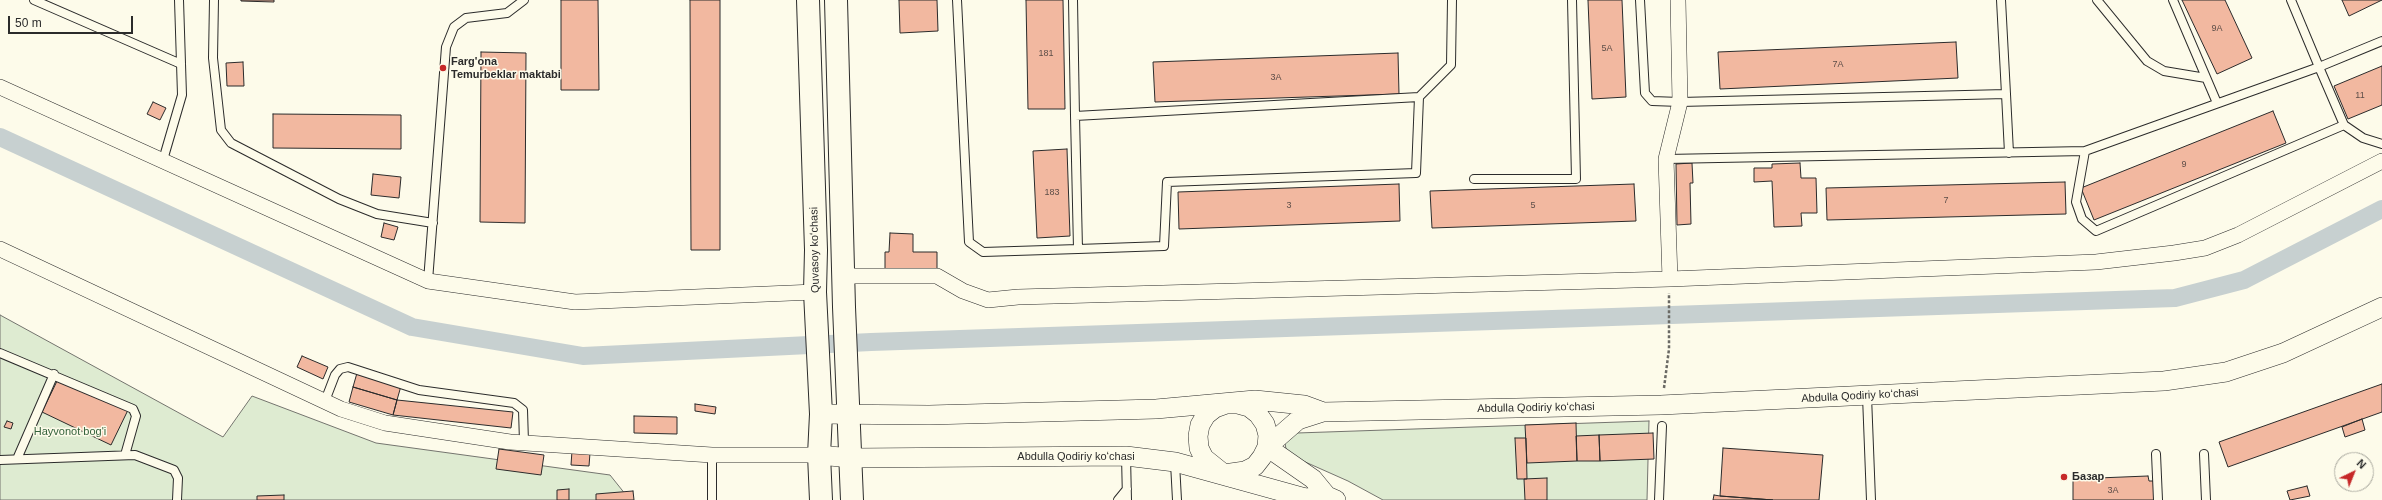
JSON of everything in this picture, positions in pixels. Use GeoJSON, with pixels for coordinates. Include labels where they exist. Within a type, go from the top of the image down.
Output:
{"type":"FeatureCollection","features":[{"type":"Feature","properties":{"kind":"main road","name":"Quvasoy koʻchasi"},"geometry":{"type":"LineString","coordinates":[[808,0],[816,250],[816,300],[821,414],[819,456],[821,500]]}},
{"type":"Feature","properties":{"kind":"main road"},"geometry":{"type":"LineString","coordinates":[[836,0],[844,307],[850,413],[852,500]]}},
{"type":"Feature","properties":{"kind":"street"},"geometry":{"type":"LineString","coordinates":[[1670,279],[1666,159],[1680,102],[1678,0]]}},
{"type":"Feature","properties":{"kind":"street"},"geometry":{"type":"LineString","coordinates":[[0,87],[428,281],[575,302],[816,300]]}},
{"type":"Feature","properties":{"kind":"street"},"geometry":{"type":"LineString","coordinates":[[844,280],[937,276],[963,291],[988,300],[1018,297],[1670,279],[2096,262],[2205,248],[2238,235],[2382,161]]}},
{"type":"Feature","properties":{"kind":"street"},"geometry":{"type":"LineString","coordinates":[[0,249],[341,409],[386,423],[524,442],[712,454],[819,456]]}},
{"type":"Feature","properties":{"kind":"street","name":"Abdulla Qodiriy koʻchasi"},"geometry":{"type":"LineString","coordinates":[[1332,498],[1313,479],[1267,447],[1298,420],[1323,412],[1661,405],[2164,381],[2226,372],[2283,354],[2382,307]]}},
{"type":"Feature","properties":{"kind":"street","name":"Abdulla Qodiriy koʻchasi"},"geometry":{"type":"LineString","coordinates":[[821,414],[850,413],[929,415],[1156,409],[1226,404],[1255,400],[1304,405],[1323,412]]}},
{"type":"Feature","properties":{"kind":"street"},"geometry":{"type":"LineString","coordinates":[[1226,404],[1238,404],[1249,407],[1258,414],[1265,424],[1268,436],[1267,447],[1255,466],[1245,471],[1224,474],[1204,458],[1199,448],[1198,436],[1200,425],[1206,415],[1215,408],[1226,404]]}},
{"type":"Feature","properties":{"kind":"street","name":"Abdulla Qodiriy koʻchasi"},"geometry":{"type":"LineString","coordinates":[[819,456],[851,458],[1126,456],[1175,462],[1224,474],[1305,498],[1332,498]]}},
{"type":"Feature","properties":{"kind":"lane"},"geometry":{"type":"LineString","coordinates":[[34,0],[181,64]]}},
{"type":"Feature","properties":{"kind":"lane"},"geometry":{"type":"LineString","coordinates":[[163,160],[182,95],[179,0]]}},
{"type":"Feature","properties":{"kind":"lane"},"geometry":{"type":"LineString","coordinates":[[214,0],[213,58],[220,130],[231,143],[339,199],[377,214],[433,223]]}},
{"type":"Feature","properties":{"kind":"lane"},"geometry":{"type":"LineString","coordinates":[[428,281],[446,47],[454,27],[466,18],[507,13],[524,0]]}},
{"type":"Feature","properties":{"kind":"lane"},"geometry":{"type":"LineString","coordinates":[[957,0],[969,242],[983,252],[1164,246],[1167,182],[1416,173],[1419,97]]}},
{"type":"Feature","properties":{"kind":"lane"},"geometry":{"type":"LineString","coordinates":[[1074,0],[1078,249]]}},
{"type":"Feature","properties":{"kind":"lane"},"geometry":{"type":"LineString","coordinates":[[1075,116],[1419,97],[1451,65],[1452,0]]}},
{"type":"Feature","properties":{"kind":"lane"},"geometry":{"type":"LineString","coordinates":[[1474,179],[1576,179],[1572,0]]}},
{"type":"Feature","properties":{"kind":"lane"},"geometry":{"type":"LineString","coordinates":[[1640,0],[1645,93],[1652,101],[1680,102],[2006,94]]}},
{"type":"Feature","properties":{"kind":"lane"},"geometry":{"type":"LineString","coordinates":[[2001,0],[2009,153]]}},
{"type":"Feature","properties":{"kind":"lane"},"geometry":{"type":"LineString","coordinates":[[2097,0],[2147,61],[2164,71],[2206,78]]}},
{"type":"Feature","properties":{"kind":"lane"},"geometry":{"type":"LineString","coordinates":[[2173,0],[2217,104]]}},
{"type":"Feature","properties":{"kind":"lane"},"geometry":{"type":"LineString","coordinates":[[2291,0],[2344,125],[2363,138],[2382,144]]}},
{"type":"Feature","properties":{"kind":"lane"},"geometry":{"type":"LineString","coordinates":[[1666,159],[2085,151],[2319,67],[2382,41]]}},
{"type":"Feature","properties":{"kind":"lane"},"geometry":{"type":"LineString","coordinates":[[2085,151],[2076,202],[2082,219],[2096,231],[2344,125]]}},
{"type":"Feature","properties":{"kind":"lane"},"geometry":{"type":"LineString","coordinates":[[0,353],[54,374],[132,409],[136,416],[125,455]]}},
{"type":"Feature","properties":{"kind":"lane"},"geometry":{"type":"LineString","coordinates":[[325,401],[335,375],[340,369],[348,367],[419,390],[514,403],[523,410],[524,442]]}},
{"type":"Feature","properties":{"kind":"lane"},"geometry":{"type":"LineString","coordinates":[[17,459],[54,374]]}},
{"type":"Feature","properties":{"kind":"lane"},"geometry":{"type":"LineString","coordinates":[[1868,396],[1871,500]]}},
{"type":"Feature","properties":{"kind":"lane"},"geometry":{"type":"LineString","coordinates":[[1659,500],[1662,426]]}},
{"type":"Feature","properties":{"kind":"lane"},"geometry":{"type":"LineString","coordinates":[[712,454],[712,500]]}},
{"type":"Feature","properties":{"kind":"lane"},"geometry":{"type":"LineString","coordinates":[[2156,454],[2158,500]]}},
{"type":"Feature","properties":{"kind":"lane"},"geometry":{"type":"LineString","coordinates":[[2204,454],[2206,500]]}},
{"type":"Feature","properties":{"kind":"lane"},"geometry":{"type":"LineString","coordinates":[[0,460],[136,455],[174,470],[178,478],[178,500]]}},
{"type":"Feature","properties":{"kind":"lane"},"geometry":{"type":"LineString","coordinates":[[1126,456],[1127,500]]}},
{"type":"Feature","properties":{"kind":"lane"},"geometry":{"type":"LineString","coordinates":[[1175,462],[1177,500]]}},
{"type":"Feature","properties":{"kind":"lane"},"geometry":{"type":"LineString","coordinates":[[1118,500],[1127,489]]}},
{"type":"Feature","properties":{"kind":"path"},"geometry":{"type":"LineString","coordinates":[[1669,348],[1670,279]]}},
{"type":"Feature","properties":{"kind":"green space","name":"Hayvonot bog'i"},"geometry":{"type":"Polygon","coordinates":[[[0,315],[223,437],[252,396],[376,443],[610,475],[630,500],[0,500],[0,315]]]}},
{"type":"Feature","properties":{"kind":"green space"},"geometry":{"type":"Polygon","coordinates":[[[1649,421],[1647,500],[1383,500],[1348,481],[1294,457],[1286,449],[1285,443],[1297,433],[1649,421]]]}},
{"type":"Feature","properties":{"kind":"building"},"geometry":{"type":"Polygon","coordinates":[[[274,0],[274,2],[241,1],[274,0]]]}},
{"type":"Feature","properties":{"kind":"building"},"geometry":{"type":"Polygon","coordinates":[[[561,0],[598,0],[599,90],[561,90],[561,0]]]}},
{"type":"Feature","properties":{"kind":"building"},"geometry":{"type":"Polygon","coordinates":[[[690,0],[720,0],[720,250],[691,250],[690,0]]]}},
{"type":"Feature","properties":{"kind":"building"},"geometry":{"type":"Polygon","coordinates":[[[899,0],[937,0],[938,31],[900,33],[899,0]]]}},
{"type":"Feature","properties":{"kind":"building"},"geometry":{"type":"Polygon","coordinates":[[[1026,0],[1063,0],[1065,109],[1028,109],[1026,0]]]}},
{"type":"Feature","properties":{"kind":"building"},"geometry":{"type":"Polygon","coordinates":[[[1588,0],[1622,0],[1626,97],[1592,99],[1588,0]]]}},
{"type":"Feature","properties":{"kind":"building"},"geometry":{"type":"Polygon","coordinates":[[[2182,0],[2225,0],[2252,58],[2217,74],[2182,0]]]}},
{"type":"Feature","properties":{"kind":"building"},"geometry":{"type":"Polygon","coordinates":[[[2342,0],[2382,0],[2349,16],[2342,0]]]}},
{"type":"Feature","properties":{"kind":"building"},"geometry":{"type":"Polygon","coordinates":[[[1956,42],[1958,78],[1720,89],[1718,52],[1956,42]]]}},
{"type":"Feature","properties":{"kind":"building"},"geometry":{"type":"Polygon","coordinates":[[[481,52],[526,53],[525,223],[480,222],[481,52]]]}},
{"type":"Feature","properties":{"kind":"building"},"geometry":{"type":"Polygon","coordinates":[[[1398,53],[1399,94],[1155,102],[1153,62],[1398,53]]]}},
{"type":"Feature","properties":{"kind":"building"},"geometry":{"type":"Polygon","coordinates":[[[243,62],[244,86],[227,86],[226,63],[243,62]]]}},
{"type":"Feature","properties":{"kind":"building"},"geometry":{"type":"Polygon","coordinates":[[[2382,66],[2382,105],[2348,119],[2334,86],[2382,66]]]}},
{"type":"Feature","properties":{"kind":"building"},"geometry":{"type":"Polygon","coordinates":[[[153,102],[166,108],[160,120],[147,114],[153,102]]]}},
{"type":"Feature","properties":{"kind":"building"},"geometry":{"type":"Polygon","coordinates":[[[2273,111],[2286,143],[2094,220],[2081,188],[2273,111]]]}},
{"type":"Feature","properties":{"kind":"building"},"geometry":{"type":"Polygon","coordinates":[[[273,114],[401,115],[401,149],[273,148],[273,114]]]}},
{"type":"Feature","properties":{"kind":"building"},"geometry":{"type":"Polygon","coordinates":[[[1067,149],[1070,236],[1037,238],[1033,151],[1067,149]]]}},
{"type":"Feature","properties":{"kind":"building"},"geometry":{"type":"Polygon","coordinates":[[[1692,163],[1693,183],[1690,183],[1691,224],[1677,225],[1676,164],[1692,163]]]}},
{"type":"Feature","properties":{"kind":"building"},"geometry":{"type":"Polygon","coordinates":[[[1800,163],[1801,178],[1816,178],[1817,213],[1801,213],[1802,226],[1774,227],[1772,181],[1754,182],[1754,168],[1772,168],[1772,164],[1800,163]]]}},
{"type":"Feature","properties":{"kind":"building"},"geometry":{"type":"Polygon","coordinates":[[[373,174],[401,177],[399,198],[371,195],[373,174]]]}},
{"type":"Feature","properties":{"kind":"building"},"geometry":{"type":"Polygon","coordinates":[[[2065,182],[2066,214],[1827,220],[1826,188],[2065,182]]]}},
{"type":"Feature","properties":{"kind":"building"},"geometry":{"type":"Polygon","coordinates":[[[1399,184],[1400,221],[1179,229],[1178,192],[1399,184]]]}},
{"type":"Feature","properties":{"kind":"building"},"geometry":{"type":"Polygon","coordinates":[[[1634,184],[1636,221],[1432,228],[1430,191],[1634,184]]]}},
{"type":"Feature","properties":{"kind":"building"},"geometry":{"type":"Polygon","coordinates":[[[384,223],[398,227],[394,240],[381,237],[384,223]]]}},
{"type":"Feature","properties":{"kind":"building"},"geometry":{"type":"Polygon","coordinates":[[[890,233],[913,234],[913,252],[937,252],[937,271],[885,270],[885,252],[889,252],[890,233]]]}},
{"type":"Feature","properties":{"kind":"building"},"geometry":{"type":"Polygon","coordinates":[[[302,356],[328,367],[323,379],[297,367],[302,356]]]}},
{"type":"Feature","properties":{"kind":"building"},"geometry":{"type":"Polygon","coordinates":[[[357,373],[401,386],[397,400],[353,387],[357,373]]]}},
{"type":"Feature","properties":{"kind":"building"},"geometry":{"type":"Polygon","coordinates":[[[59,377],[128,410],[111,445],[42,412],[59,377]]]}},
{"type":"Feature","properties":{"kind":"building"},"geometry":{"type":"Polygon","coordinates":[[[2382,384],[2382,412],[2228,467],[2219,442],[2382,384]]]}},
{"type":"Feature","properties":{"kind":"building"},"geometry":{"type":"Polygon","coordinates":[[[353,387],[397,400],[393,415],[349,402],[353,387]]]}},
{"type":"Feature","properties":{"kind":"building"},"geometry":{"type":"Polygon","coordinates":[[[397,400],[513,412],[511,428],[393,415],[397,400]]]}},
{"type":"Feature","properties":{"kind":"building"},"geometry":{"type":"Polygon","coordinates":[[[695,404],[716,407],[715,414],[695,411],[695,404]]]}},
{"type":"Feature","properties":{"kind":"building"},"geometry":{"type":"Polygon","coordinates":[[[634,416],[677,417],[677,434],[634,433],[634,416]]]}},
{"type":"Feature","properties":{"kind":"building"},"geometry":{"type":"Polygon","coordinates":[[[2362,419],[2365,430],[2345,437],[2342,427],[2362,419]]]}},
{"type":"Feature","properties":{"kind":"building"},"geometry":{"type":"Polygon","coordinates":[[[7,421],[13,423],[11,429],[4,427],[7,421]]]}},
{"type":"Feature","properties":{"kind":"building"},"geometry":{"type":"Polygon","coordinates":[[[1576,423],[1577,461],[1527,463],[1525,425],[1576,423]]]}},
{"type":"Feature","properties":{"kind":"building"},"geometry":{"type":"Polygon","coordinates":[[[1653,433],[1654,459],[1600,461],[1599,435],[1653,433]]]}},
{"type":"Feature","properties":{"kind":"building"},"geometry":{"type":"Polygon","coordinates":[[[1599,435],[1600,461],[1577,461],[1576,436],[1599,435]]]}},
{"type":"Feature","properties":{"kind":"building"},"geometry":{"type":"Polygon","coordinates":[[[1515,438],[1526,438],[1527,479],[1517,479],[1515,438]]]}},
{"type":"Feature","properties":{"kind":"building"},"geometry":{"type":"Polygon","coordinates":[[[1723,448],[1823,455],[1819,500],[1773,500],[1720,496],[1723,448]]]}},
{"type":"Feature","properties":{"kind":"building"},"geometry":{"type":"Polygon","coordinates":[[[499,449],[544,455],[541,475],[496,469],[499,449]]]}},
{"type":"Feature","properties":{"kind":"building"},"geometry":{"type":"Polygon","coordinates":[[[572,451],[590,453],[589,466],[571,465],[572,451]]]}},
{"type":"Feature","properties":{"kind":"building"},"geometry":{"type":"Polygon","coordinates":[[[2148,476],[2149,481],[2154,481],[2154,500],[2073,500],[2073,479],[2148,476]]]}},
{"type":"Feature","properties":{"kind":"building"},"geometry":{"type":"Polygon","coordinates":[[[1547,478],[1547,500],[1525,500],[1524,479],[1547,478]]]}},
{"type":"Feature","properties":{"kind":"building"},"geometry":{"type":"Polygon","coordinates":[[[2307,486],[2310,496],[2290,500],[2287,491],[2307,486]]]}},
{"type":"Feature","properties":{"kind":"building"},"geometry":{"type":"Polygon","coordinates":[[[569,489],[569,500],[557,500],[557,490],[569,489]]]}},
{"type":"Feature","properties":{"kind":"building"},"geometry":{"type":"Polygon","coordinates":[[[633,491],[634,500],[596,500],[596,494],[633,491]]]}},
{"type":"Feature","properties":{"kind":"building"},"geometry":{"type":"Polygon","coordinates":[[[284,495],[284,500],[257,500],[257,496],[284,495]]]}},
{"type":"Feature","properties":{"kind":"building"},"geometry":{"type":"Polygon","coordinates":[[[1714,495],[1720,496],[1773,500],[1713,500],[1714,495]]]}},
{"type":"Feature","properties":{"kind":"waterway"},"geometry":{"type":"LineString","coordinates":[[0,137],[412,327],[583,356],[871,342],[2175,298],[2244,280],[2382,209]]}},
{"type":"Feature","properties":{"kind":"place","name":"Farg'ona Temurbeklar maktabi"},"geometry":{"type":"Point","coordinates":[443,68]}},
{"type":"Feature","properties":{"kind":"place","name":"Базар"},"geometry":{"type":"Point","coordinates":[2064,477]}}]}
